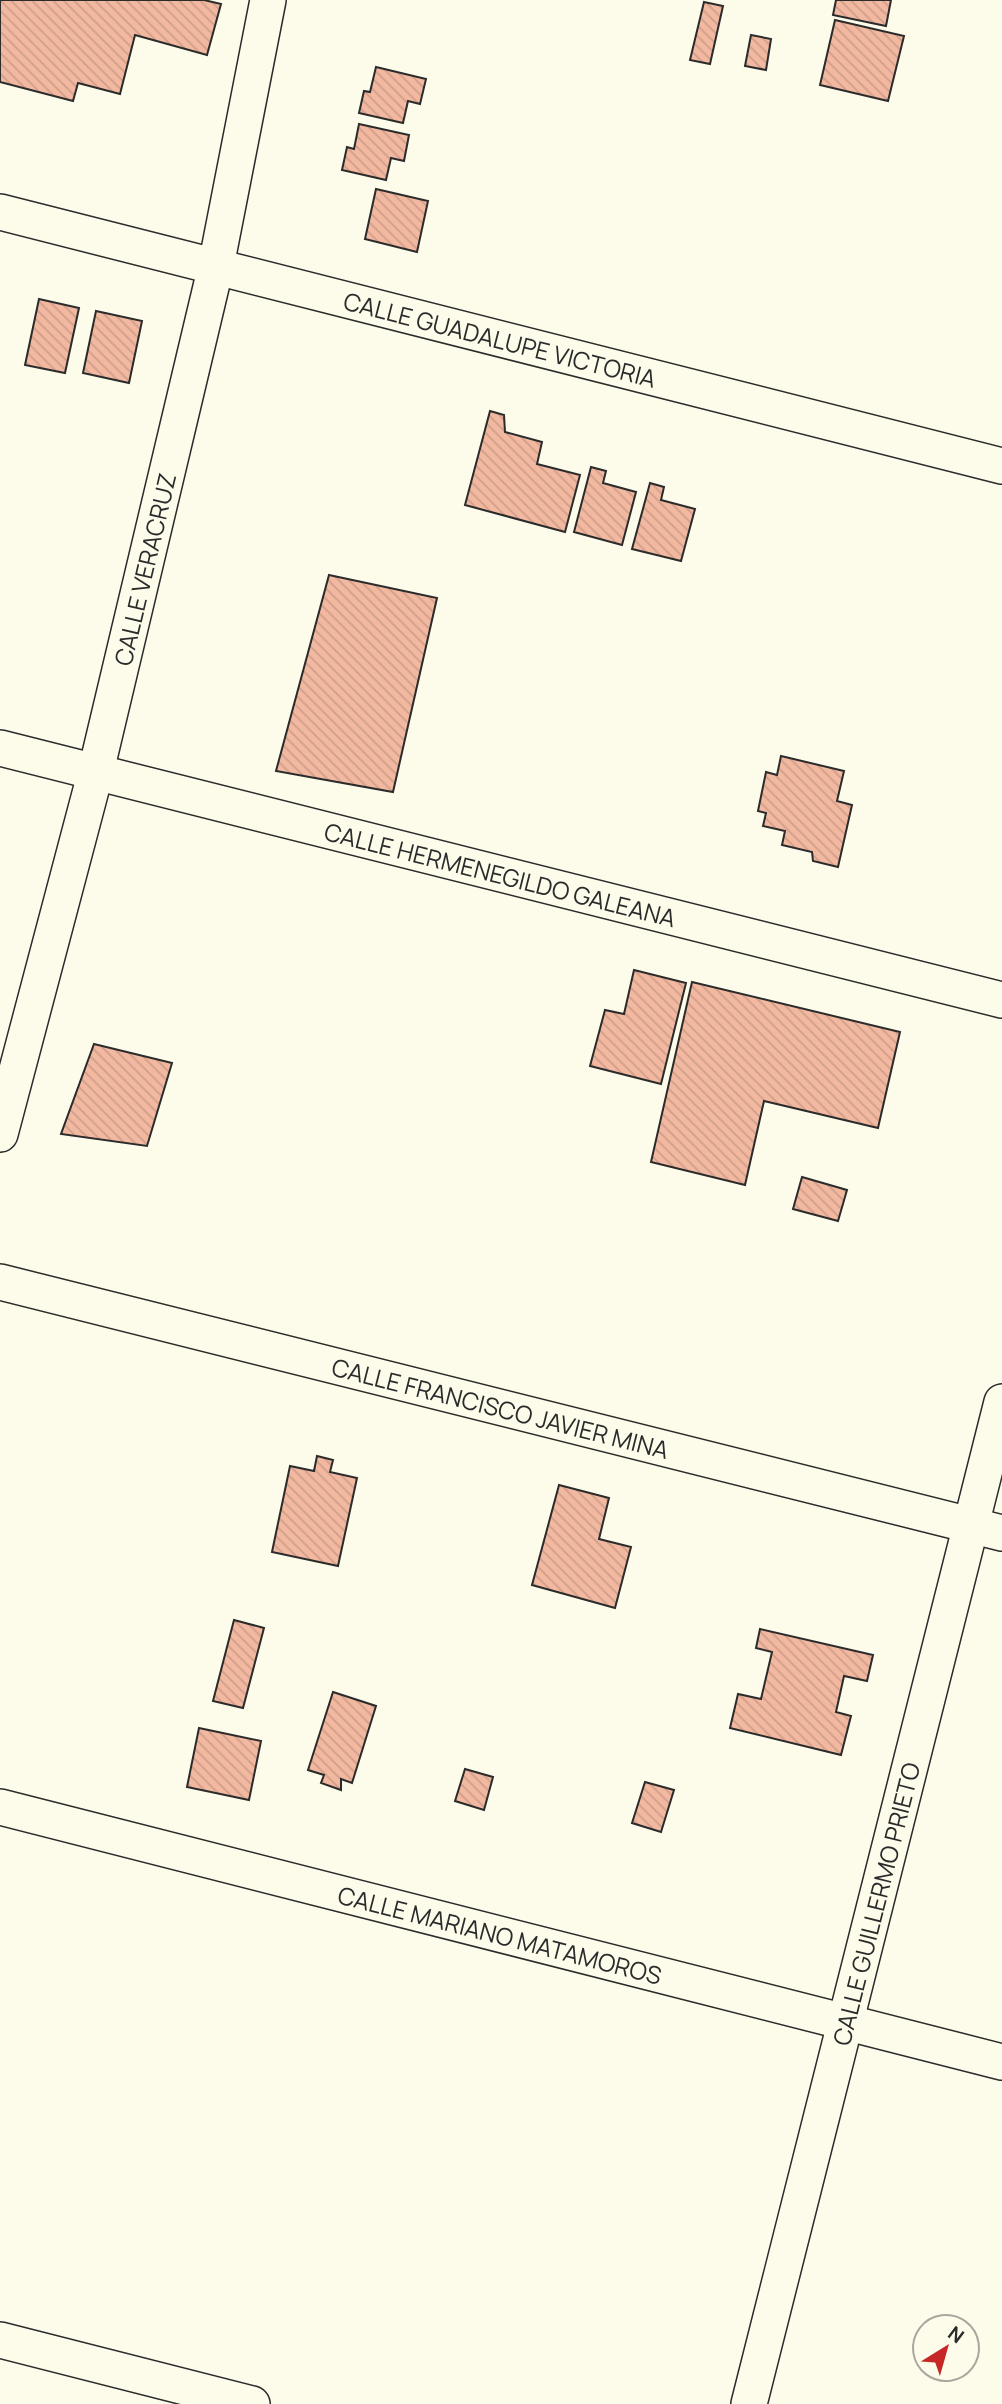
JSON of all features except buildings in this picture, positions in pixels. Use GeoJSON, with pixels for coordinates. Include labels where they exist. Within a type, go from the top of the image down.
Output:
{"type":"FeatureCollection","features":[{"type":"Feature","properties":{"kind":"street","name":"CALLE VERACRUZ"},"geometry":{"type":"LineString","coordinates":[[0,1134],[96,771],[216,266],[268,0]]}},
{"type":"Feature","properties":{"kind":"street","name":"CALLE GUADALUPE VICTORIA"},"geometry":{"type":"LineString","coordinates":[[0,212],[1002,467]]}},
{"type":"Feature","properties":{"kind":"street","name":"CALLE HERMENEGILDO GALEANA"},"geometry":{"type":"LineString","coordinates":[[0,748],[1002,1000]]}},
{"type":"Feature","properties":{"kind":"street","name":"CALLE FRANCISCO JAVIER MINA"},"geometry":{"type":"LineString","coordinates":[[0,1282],[986,1529]]}},
{"type":"Feature","properties":{"kind":"street","name":"CALLE GUILLERMO PRIETO"},"geometry":{"type":"LineString","coordinates":[[749,2404],[845,2022],[986,1529],[1002,1402]]}},
{"type":"Feature","properties":{"kind":"street","name":"CALLE MARIANO MATAMOROS"},"geometry":{"type":"LineString","coordinates":[[0,1807],[1002,2062]]}},
{"type":"Feature","properties":{"kind":"street"},"geometry":{"type":"LineString","coordinates":[[0,2340],[252,2404]]}}]}
